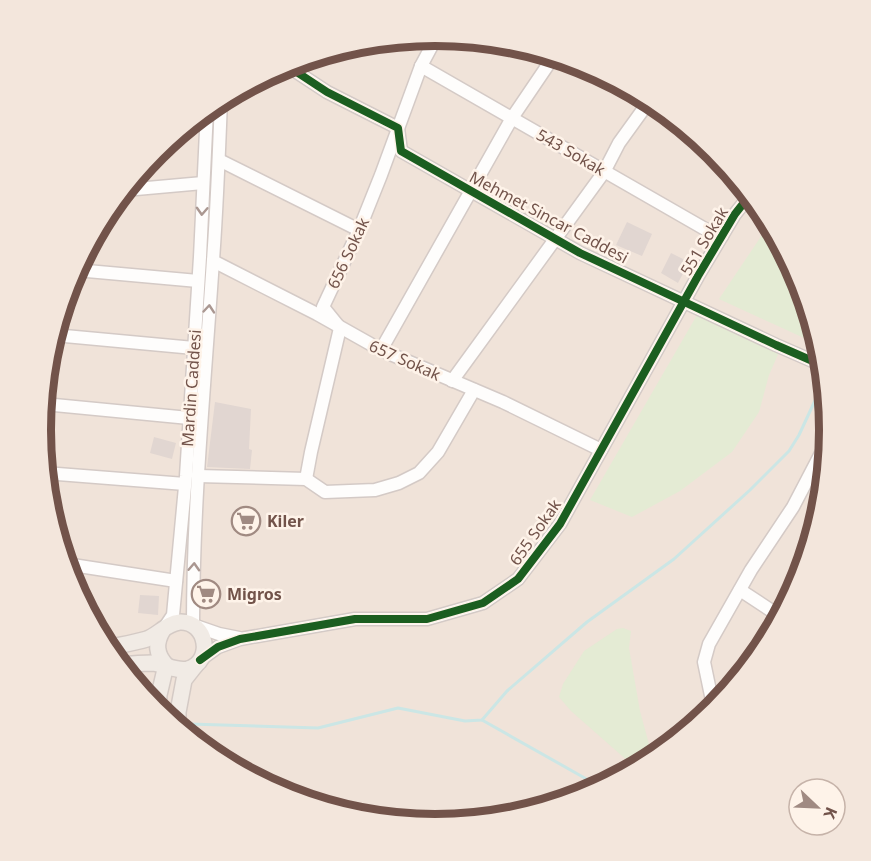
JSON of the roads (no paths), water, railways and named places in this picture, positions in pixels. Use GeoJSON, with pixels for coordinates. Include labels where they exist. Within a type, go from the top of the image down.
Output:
{"type":"FeatureCollection","features":[{"type":"Feature","properties":{"kind":"main road"},"geometry":{"type":"LineString","coordinates":[[117,646],[148,639],[177,622],[193,625]]}},
{"type":"Feature","properties":{"kind":"main road","name":"Mardin Caddesi"},"geometry":{"type":"LineString","coordinates":[[178,715],[184,680],[204,653],[203,638],[193,625]]}},
{"type":"Feature","properties":{"kind":"main road"},"geometry":{"type":"LineString","coordinates":[[163,630],[157,645],[161,660],[166,665],[181,670],[198,663]]}},
{"type":"Feature","properties":{"kind":"main road"},"geometry":{"type":"LineString","coordinates":[[131,664],[166,665]]}},
{"type":"Feature","properties":{"kind":"main road"},"geometry":{"type":"LineString","coordinates":[[159,697],[166,665]]}},
{"type":"Feature","properties":{"kind":"street","name":"656 Sokak"},"geometry":{"type":"LineString","coordinates":[[340,328],[323,307],[359,230],[421,66],[432,46]]}},
{"type":"Feature","properties":{"kind":"street"},"geometry":{"type":"LineString","coordinates":[[381,350],[512,118],[549,64]]}},
{"type":"Feature","properties":{"kind":"street","name":"543 Sokak"},"geometry":{"type":"LineString","coordinates":[[421,66],[604,172],[705,229],[722,236]]}},
{"type":"Feature","properties":{"kind":"street"},"geometry":{"type":"LineString","coordinates":[[297,73],[327,92],[398,128]]}},
{"type":"Feature","properties":{"kind":"street"},"geometry":{"type":"LineString","coordinates":[[452,381],[604,172],[619,143],[644,108]]}},
{"type":"Feature","properties":{"kind":"street","name":"Mardin Caddesi"},"geometry":{"type":"LineString","coordinates":[[193,625],[198,476],[221,112]]}},
{"type":"Feature","properties":{"kind":"street","name":"Mardin Caddesi"},"geometry":{"type":"LineString","coordinates":[[163,630],[172,615],[185,484],[206,123]]}},
{"type":"Feature","properties":{"kind":"street","name":"Mehmet Sincar Caddesi"},"geometry":{"type":"LineString","coordinates":[[398,128],[401,151],[580,253],[813,361]]}},
{"type":"Feature","properties":{"kind":"street"},"geometry":{"type":"LineString","coordinates":[[219,160],[359,230]]}},
{"type":"Feature","properties":{"kind":"street"},"geometry":{"type":"LineString","coordinates":[[137,189],[203,183]]}},
{"type":"Feature","properties":{"kind":"street","name":"551 Sokak"},"geometry":{"type":"LineString","coordinates":[[684,302],[735,214],[744,202]]}},
{"type":"Feature","properties":{"kind":"street","name":"657 Sokak"},"geometry":{"type":"LineString","coordinates":[[213,261],[317,314],[381,350],[503,402],[601,450]]}},
{"type":"Feature","properties":{"kind":"street"},"geometry":{"type":"LineString","coordinates":[[87,271],[198,282]]}},
{"type":"Feature","properties":{"kind":"street","name":"655 Sokak"},"geometry":{"type":"LineString","coordinates":[[198,663],[218,647],[240,639],[355,619],[427,619],[483,603],[518,579],[560,524],[684,302]]}},
{"type":"Feature","properties":{"kind":"street"},"geometry":{"type":"LineString","coordinates":[[306,479],[340,328]]}},
{"type":"Feature","properties":{"kind":"street"},"geometry":{"type":"LineString","coordinates":[[64,337],[194,348]]}},
{"type":"Feature","properties":{"kind":"street"},"geometry":{"type":"LineString","coordinates":[[198,476],[306,479],[325,492],[375,490],[399,483],[419,473],[438,452],[474,390]]}},
{"type":"Feature","properties":{"kind":"street"},"geometry":{"type":"LineString","coordinates":[[52,405],[189,418]]}},
{"type":"Feature","properties":{"kind":"street"},"geometry":{"type":"LineString","coordinates":[[711,697],[704,662],[708,644],[793,507],[819,458]]}},
{"type":"Feature","properties":{"kind":"street"},"geometry":{"type":"LineString","coordinates":[[54,474],[185,484]]}},
{"type":"Feature","properties":{"kind":"street"},"geometry":{"type":"LineString","coordinates":[[77,566],[176,580]]}},
{"type":"Feature","properties":{"kind":"street"},"geometry":{"type":"LineString","coordinates":[[740,590],[773,612]]}},
{"type":"Feature","properties":{"kind":"street","name":"655 Sokak"},"geometry":{"type":"LineString","coordinates":[[193,625],[240,639]]}},
{"type":"Feature","properties":{"kind":"waterway"},"geometry":{"type":"LineString","coordinates":[[189,724],[318,728],[398,708],[465,721],[482,720],[507,691],[587,622],[674,559],[750,490],[789,451],[818,395]]}},
{"type":"Feature","properties":{"kind":"waterway"},"geometry":{"type":"LineString","coordinates":[[482,720],[590,781]]}},
{"type":"Feature","properties":{"kind":"place","name":"Kiler"},"geometry":{"type":"Point","coordinates":[246,521]}},
{"type":"Feature","properties":{"kind":"place","name":"Migros"},"geometry":{"type":"Point","coordinates":[206,594]}}]}
